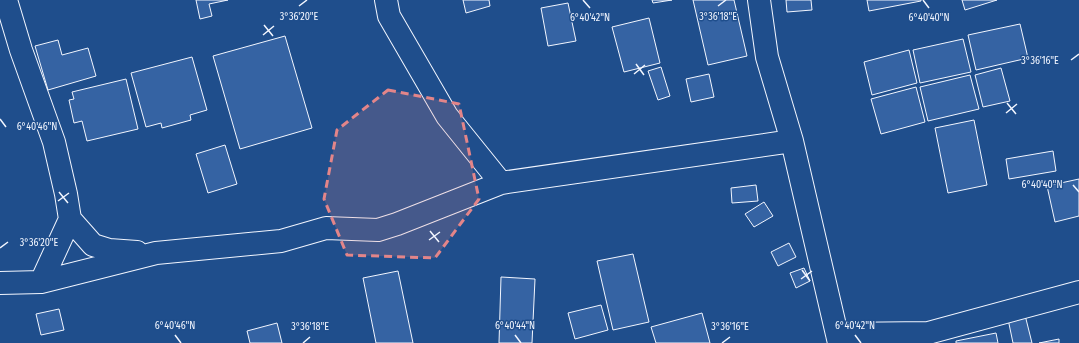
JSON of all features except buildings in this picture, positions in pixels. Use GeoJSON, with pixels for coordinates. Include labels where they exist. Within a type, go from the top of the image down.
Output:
{"type":"FeatureCollection","features":[{"type":"Feature","properties":{"kind":"street"},"geometry":{"type":"LineString","coordinates":[[6,0],[21,50],[54,142],[70,219],[93,245],[109,250],[156,253]]}},
{"type":"Feature","properties":{"kind":"street"},"geometry":{"type":"LineString","coordinates":[[386,0],[390,16],[447,116],[501,183]]}},
{"type":"Feature","properties":{"kind":"street"},"geometry":{"type":"LineString","coordinates":[[759,0],[767,57],[792,141],[838,338],[928,333],[1079,292]]}},
{"type":"Feature","properties":{"kind":"street"},"geometry":{"type":"LineString","coordinates":[[0,283],[41,282],[156,253],[281,241],[326,228],[378,230],[501,183],[792,141]]}},
{"type":"Feature","properties":{"kind":"street"},"geometry":{"type":"LineString","coordinates":[[41,282],[70,219]]}},
{"type":"Feature","properties":{"kind":"highlighted area"},"geometry":{"type":"Polygon","coordinates":[[[388,90],[459,104],[479,199],[435,258],[347,255],[324,199],[337,130],[388,90]]]}}]}
